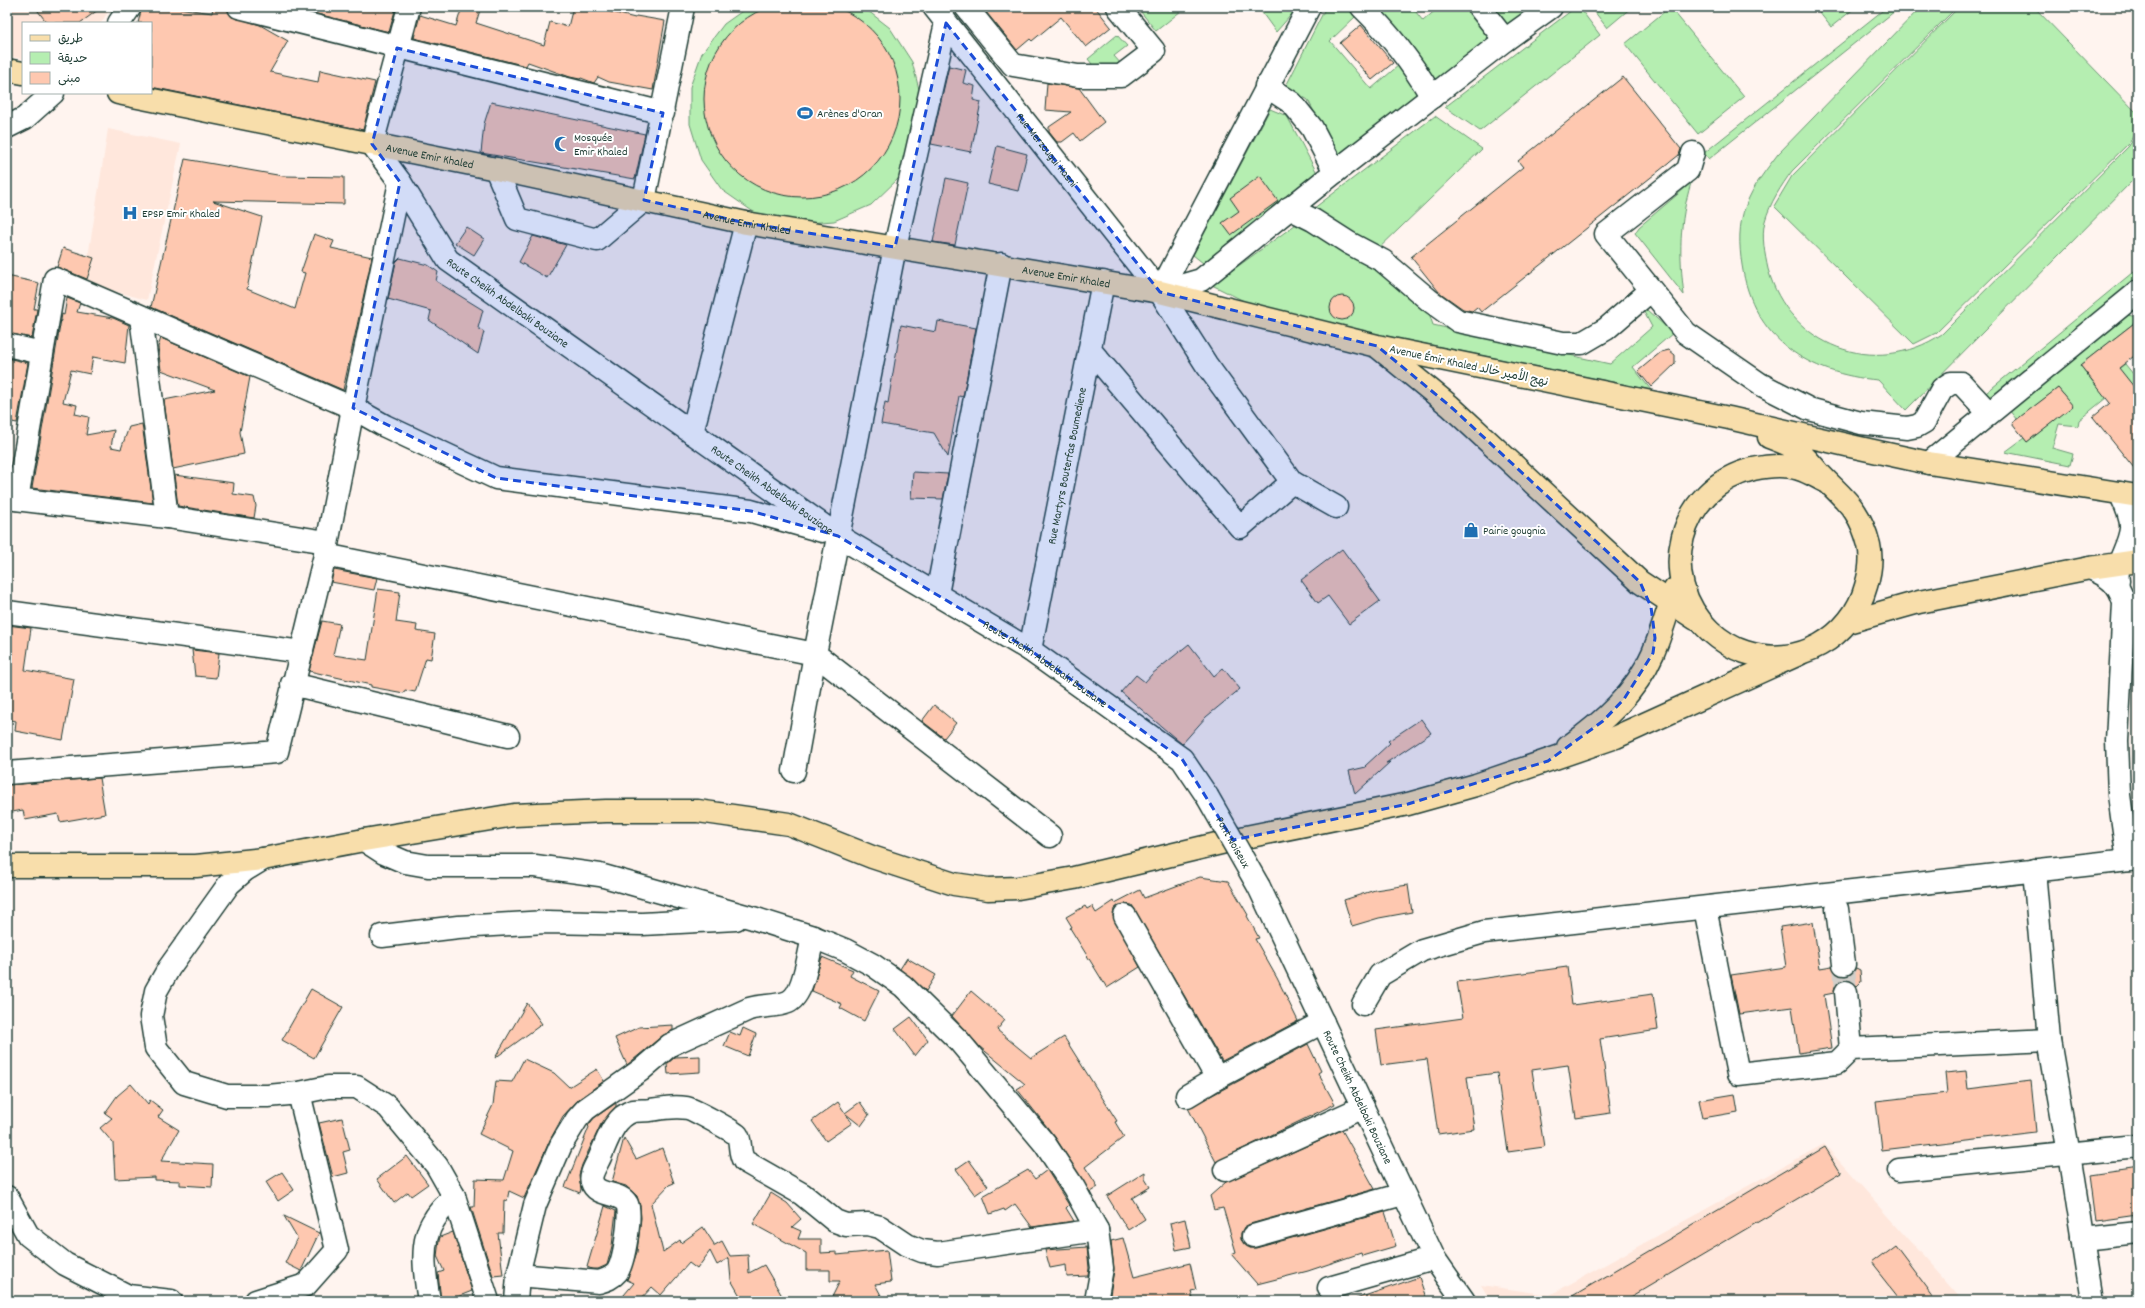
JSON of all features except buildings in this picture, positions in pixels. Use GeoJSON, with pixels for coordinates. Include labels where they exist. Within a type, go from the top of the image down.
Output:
{"type":"FeatureCollection","features":[{"type":"Feature","properties":{"kind":"main road"},"geometry":{"type":"LineString","coordinates":[[7,70],[22,73]]}},
{"type":"Feature","properties":{"kind":"main road","name":"Avenue Emir Khaled"},"geometry":{"type":"LineString","coordinates":[[123,94],[644,200],[746,223],[1001,264],[1160,292],[1377,346]]}},
{"type":"Feature","properties":{"kind":"main road","name":"Avenue Émir Khaled نهج الأمير خالد"},"geometry":{"type":"LineString","coordinates":[[1377,346],[1729,418],[1855,447]]}},
{"type":"Feature","properties":{"kind":"main road","name":"Avenue Émir Khaled نهج الأمير خالد"},"geometry":{"type":"LineString","coordinates":[[1377,346],[1450,406],[1640,582],[1699,620]]}},
{"type":"Feature","properties":{"kind":"main road"},"geometry":{"type":"LineString","coordinates":[[7,866],[196,866],[263,859],[364,840],[514,815],[606,811],[698,811],[788,824],[872,857],[954,884],[988,889],[1018,888],[1074,878],[1246,837],[1408,804],[1476,785],[1548,761],[1648,724],[1818,647],[1835,636],[1848,622],[1862,600],[1870,574],[1869,547],[1858,516],[1847,499],[1827,482],[1795,448],[1729,418]]}},
{"type":"Feature","properties":{"kind":"main road"},"geometry":{"type":"LineString","coordinates":[[1800,654],[1772,657],[1744,652],[1719,640],[1699,620],[1687,600],[1680,577],[1680,546],[1690,515],[1710,490],[1736,473],[1795,448],[1855,447],[1929,463],[2129,495]]}},
{"type":"Feature","properties":{"kind":"main road"},"geometry":{"type":"LineString","coordinates":[[1736,473],[1767,466],[1798,469],[1827,482]]}},
{"type":"Feature","properties":{"kind":"main road"},"geometry":{"type":"LineString","coordinates":[[1848,622],[1919,602],[2090,568],[2128,562]]}},
{"type":"Feature","properties":{"kind":"main road"},"geometry":{"type":"LineString","coordinates":[[1548,761],[1603,721],[1624,699],[1639,678],[1653,653],[1680,577]]}},
{"type":"Feature","properties":{"kind":"main road"},"geometry":{"type":"LineString","coordinates":[[1640,582],[1651,607],[1655,622],[1653,653]]}},
{"type":"Feature","properties":{"kind":"street"},"geometry":{"type":"LineString","coordinates":[[120,22],[130,7]]}},
{"type":"Feature","properties":{"kind":"street"},"geometry":{"type":"LineString","coordinates":[[239,7],[397,48],[663,113]]}},
{"type":"Feature","properties":{"kind":"street"},"geometry":{"type":"LineString","coordinates":[[372,144],[409,7]]}},
{"type":"Feature","properties":{"kind":"street"},"geometry":{"type":"LineString","coordinates":[[496,170],[517,220],[597,240],[644,200],[663,113],[683,7]]}},
{"type":"Feature","properties":{"kind":"street"},"geometry":{"type":"LineString","coordinates":[[966,7],[1013,65],[1078,76],[1121,76],[1154,51],[1118,7]]}},
{"type":"Feature","properties":{"kind":"street"},"geometry":{"type":"LineString","coordinates":[[1160,292],[1266,86],[1309,7]]}},
{"type":"Feature","properties":{"kind":"street"},"geometry":{"type":"LineString","coordinates":[[1362,7],[1386,30],[1414,65],[1432,97]]}},
{"type":"Feature","properties":{"kind":"street"},"geometry":{"type":"LineString","coordinates":[[1479,7],[1505,40]]}},
{"type":"Feature","properties":{"kind":"street"},"geometry":{"type":"LineString","coordinates":[[1160,292],[1201,280],[1335,172],[1505,40],[1551,7]]}},
{"type":"Feature","properties":{"kind":"street"},"geometry":{"type":"LineString","coordinates":[[794,771],[815,654],[940,15]]}},
{"type":"Feature","properties":{"kind":"street","name":"Rue Merzougui Hasni"},"geometry":{"type":"LineString","coordinates":[[940,15],[1160,292],[1206,364],[1292,482]]}},
{"type":"Feature","properties":{"kind":"street"},"geometry":{"type":"LineString","coordinates":[[1266,86],[1292,103],[1312,128],[1335,172]]}},
{"type":"Feature","properties":{"kind":"street"},"geometry":{"type":"LineString","coordinates":[[7,127],[25,118],[52,94]]}},
{"type":"Feature","properties":{"kind":"street","name":"Route Cheikh Abdelbaki Bouziane"},"geometry":{"type":"LineString","coordinates":[[372,144],[400,182],[448,260],[838,536],[1030,650],[1182,758],[1208,796]]}},
{"type":"Feature","properties":{"kind":"street"},"geometry":{"type":"LineString","coordinates":[[1693,153],[1688,170],[1606,234],[1650,291],[1686,334],[1760,384],[1809,409],[1861,423],[1907,428],[1917,426],[1924,422],[1942,389],[1952,383],[1961,383],[1989,413]]}},
{"type":"Feature","properties":{"kind":"street"},"geometry":{"type":"LineString","coordinates":[[7,773],[277,752],[292,684],[302,652],[326,548],[353,408],[400,182]]}},
{"type":"Feature","properties":{"kind":"street"},"geometry":{"type":"LineString","coordinates":[[1290,208],[1313,220],[1349,243],[1383,260],[1429,300],[1458,321],[1563,343],[1582,343],[1606,329],[1650,291]]}},
{"type":"Feature","properties":{"kind":"street"},"geometry":{"type":"LineString","coordinates":[[692,433],[746,223]]}},
{"type":"Feature","properties":{"kind":"street"},"geometry":{"type":"LineString","coordinates":[[937,594],[1001,264]]}},
{"type":"Feature","properties":{"kind":"street"},"geometry":{"type":"LineString","coordinates":[[838,536],[751,511],[496,478],[385,426],[353,408],[55,279],[42,353],[12,499],[167,517],[326,548],[815,654],[1050,836]]}},
{"type":"Feature","properties":{"kind":"street","name":"Rue Martyrs Bouterfas Boumediene"},"geometry":{"type":"LineString","coordinates":[[1030,650],[1103,282]]}},
{"type":"Feature","properties":{"kind":"street"},"geometry":{"type":"LineString","coordinates":[[1929,463],[2138,292]]}},
{"type":"Feature","properties":{"kind":"street"},"geometry":{"type":"LineString","coordinates":[[140,317],[167,517]]}},
{"type":"Feature","properties":{"kind":"street"},"geometry":{"type":"LineString","coordinates":[[7,345],[42,353]]}},
{"type":"Feature","properties":{"kind":"street"},"geometry":{"type":"LineString","coordinates":[[1090,350],[1240,527],[1292,482],[1336,507]]}},
{"type":"Feature","properties":{"kind":"street"},"geometry":{"type":"LineString","coordinates":[[1363,1004],[1380,975],[1422,950],[1484,932],[2133,859],[2119,795],[2117,741],[2125,613],[2117,576],[2128,562],[2131,529],[2129,495]]}},
{"type":"Feature","properties":{"kind":"street"},"geometry":{"type":"LineString","coordinates":[[2090,568],[2102,574],[2119,588]]}},
{"type":"Feature","properties":{"kind":"street"},"geometry":{"type":"LineString","coordinates":[[7,612],[302,652]]}},
{"type":"Feature","properties":{"kind":"street"},"geometry":{"type":"LineString","coordinates":[[292,684],[508,736]]}},
{"type":"Feature","properties":{"kind":"street","name":"Pont Noiseux"},"geometry":{"type":"LineString","coordinates":[[1208,796],[1259,887]]}},
{"type":"Feature","properties":{"kind":"street"},"geometry":{"type":"LineString","coordinates":[[364,840],[384,853],[412,864],[428,866],[535,866],[567,869],[600,875],[753,918],[813,937],[845,950],[879,969],[925,1006],[959,1041],[1045,1144],[1074,1188],[1097,1230],[1102,1268],[1096,1301]]}},
{"type":"Feature","properties":{"kind":"street"},"geometry":{"type":"LineString","coordinates":[[263,859],[245,870],[220,895],[169,968],[156,991],[151,1016],[156,1048],[184,1083],[227,1096],[299,1093],[328,1087],[357,1087],[388,1107],[437,1166],[454,1196],[488,1301]]}},
{"type":"Feature","properties":{"kind":"street"},"geometry":{"type":"LineString","coordinates":[[2034,870],[2049,1040],[2069,1154],[2092,1301]]}},
{"type":"Feature","properties":{"kind":"street","name":"Route Cheikh Abdelbaki Bouziane"},"geometry":{"type":"LineString","coordinates":[[1259,887],[1434,1258],[1464,1301]]}},
{"type":"Feature","properties":{"kind":"street"},"geometry":{"type":"LineString","coordinates":[[1706,908],[1738,1074],[1837,1062],[1851,1049],[2049,1040]]}},
{"type":"Feature","properties":{"kind":"street"},"geometry":{"type":"LineString","coordinates":[[1837,909],[1844,964]]}},
{"type":"Feature","properties":{"kind":"street"},"geometry":{"type":"LineString","coordinates":[[1125,916],[1217,1078]]}},
{"type":"Feature","properties":{"kind":"street"},"geometry":{"type":"LineString","coordinates":[[382,936],[458,927],[546,922],[642,924],[753,918]]}},
{"type":"Feature","properties":{"kind":"street"},"geometry":{"type":"LineString","coordinates":[[516,1301],[518,1275],[535,1204],[561,1145],[586,1109],[641,1070],[670,1045],[749,1009],[788,1002],[794,999],[801,987],[813,937]]}},
{"type":"Feature","properties":{"kind":"street"},"geometry":{"type":"LineString","coordinates":[[1846,992],[1851,1049]]}},
{"type":"Feature","properties":{"kind":"street"},"geometry":{"type":"LineString","coordinates":[[1187,1096],[1217,1078],[1323,1022]]}},
{"type":"Feature","properties":{"kind":"street"},"geometry":{"type":"LineString","coordinates":[[256,1301],[306,1286],[337,1250],[299,1093]]}},
{"type":"Feature","properties":{"kind":"street"},"geometry":{"type":"LineString","coordinates":[[518,1275],[599,1282],[608,1279],[616,1273],[621,1265],[623,1256],[629,1209],[623,1199],[598,1190],[594,1187],[591,1178],[618,1121],[633,1111],[673,1106],[691,1108],[703,1113],[713,1122],[732,1132],[739,1139],[739,1152],[744,1161],[802,1194],[835,1221],[846,1225],[868,1224],[880,1227],[906,1245],[922,1251],[938,1253],[1097,1230]]}},
{"type":"Feature","properties":{"kind":"street"},"geometry":{"type":"LineString","coordinates":[[1225,1170],[1363,1107]]}},
{"type":"Feature","properties":{"kind":"street"},"geometry":{"type":"LineString","coordinates":[[1899,1170],[2138,1147]]}},
{"type":"Feature","properties":{"kind":"street"},"geometry":{"type":"LineString","coordinates":[[1253,1236],[1403,1194]]}},
{"type":"Feature","properties":{"kind":"street"},"geometry":{"type":"LineString","coordinates":[[429,1301],[425,1264],[428,1230],[434,1219],[454,1196]]}},
{"type":"Feature","properties":{"kind":"street"},"geometry":{"type":"LineString","coordinates":[[7,1197],[28,1235],[65,1264],[128,1296],[171,1301]]}},
{"type":"Feature","properties":{"kind":"street"},"geometry":{"type":"LineString","coordinates":[[2082,1239],[2138,1233]]}},
{"type":"Feature","properties":{"kind":"street"},"geometry":{"type":"LineString","coordinates":[[1329,1288],[1434,1258]]}},
{"type":"Feature","properties":{"kind":"highlighted area"},"geometry":{"type":"Polygon","coordinates":[[[946,23],[1160,292],[1377,346],[1450,406],[1640,582],[1651,607],[1655,638],[1653,653],[1624,699],[1603,721],[1548,761],[1408,804],[1233,840],[1182,759],[1030,650],[838,536],[751,511],[496,478],[353,408],[400,182],[372,144],[397,48],[663,113],[644,200],[746,223],[895,247],[946,23]]]}},
{"type":"Feature","properties":{"kind":"shaded area"},"geometry":{"type":"Polygon","coordinates":[[[7,7],[111,7],[102,22],[22,22],[22,59],[7,56],[7,7]]]}},
{"type":"Feature","properties":{"kind":"shaded area","name":"EPSP Emir Khaled"},"geometry":{"type":"Polygon","coordinates":[[[108,129],[181,144],[147,300],[84,283],[108,129]]]}},
{"type":"Feature","properties":{"kind":"shaded area"},"geometry":{"type":"Polygon","coordinates":[[[1824,1144],[1964,1301],[1491,1301],[1481,1285],[1550,1295],[1824,1144]]]}},
{"type":"Feature","properties":{"kind":"green space","name":"Arènes d'Oran"},"geometry":{"type":"Polygon","coordinates":[[[748,7],[863,7],[890,28],[912,62],[922,101],[900,177],[871,205],[834,221],[794,224],[755,213],[722,190],[701,160],[690,124],[690,87],[702,53],[724,24],[748,7]]]}},
{"type":"Feature","properties":{"kind":"green space"},"geometry":{"type":"Polygon","coordinates":[[[1137,7],[1186,7],[1156,31],[1137,7]]]}},
{"type":"Feature","properties":{"kind":"green space"},"geometry":{"type":"Polygon","coordinates":[[[1263,7],[1298,7],[1276,32],[1260,10],[1263,7]]]}},
{"type":"Feature","properties":{"kind":"green space"},"geometry":{"type":"Polygon","coordinates":[[[1326,7],[1347,7],[1357,15],[1330,41],[1371,89],[1399,65],[1420,96],[1338,159],[1308,100],[1286,86],[1326,7]]]}},
{"type":"Feature","properties":{"kind":"green space"},"geometry":{"type":"Polygon","coordinates":[[[1376,7],[1412,7],[1423,21],[1439,7],[1469,7],[1493,40],[1433,88],[1376,7]]]}},
{"type":"Feature","properties":{"kind":"green space"},"geometry":{"type":"Polygon","coordinates":[[[1491,7],[1536,7],[1509,29],[1491,7]]]}},
{"type":"Feature","properties":{"kind":"green space"},"geometry":{"type":"Polygon","coordinates":[[[1576,7],[1579,7],[1600,35],[1480,131],[1445,107],[1576,7]]]}},
{"type":"Feature","properties":{"kind":"green space"},"geometry":{"type":"Polygon","coordinates":[[[1591,7],[1632,7],[1607,28],[1591,7]]]}},
{"type":"Feature","properties":{"kind":"green space"},"geometry":{"type":"Polygon","coordinates":[[[1670,7],[1744,97],[1698,134],[1625,44],[1670,7]]]}},
{"type":"Feature","properties":{"kind":"green space"},"geometry":{"type":"Polygon","coordinates":[[[1815,7],[1856,7],[1831,27],[1815,7]]]}},
{"type":"Feature","properties":{"kind":"green space"},"geometry":{"type":"Polygon","coordinates":[[[1887,7],[1900,7],[1709,159],[1704,153],[1887,7]]]}},
{"type":"Feature","properties":{"kind":"green space"},"geometry":{"type":"Polygon","coordinates":[[[1921,7],[1957,7],[1792,171],[1776,195],[1767,214],[1763,239],[1768,269],[1779,296],[1795,318],[1815,335],[1838,347],[1863,354],[1890,354],[1916,347],[1942,334],[2129,146],[2138,132],[2138,175],[1906,410],[1878,380],[1829,370],[1807,360],[1788,348],[1771,332],[1758,313],[1748,291],[1740,250],[1740,227],[1743,212],[1752,191],[1778,154],[1921,7]]]}},
{"type":"Feature","properties":{"kind":"green space"},"geometry":{"type":"Polygon","coordinates":[[[1959,7],[2034,7],[2138,114],[2138,126],[2130,142],[1936,333],[1914,344],[1774,206],[1792,176],[1959,7]]]}},
{"type":"Feature","properties":{"kind":"green space"},"geometry":{"type":"Polygon","coordinates":[[[1117,35],[1127,46],[1114,56],[1122,65],[1096,69],[1088,59],[1117,35]]]}},
{"type":"Feature","properties":{"kind":"green space"},"geometry":{"type":"Polygon","coordinates":[[[1270,109],[1287,116],[1317,173],[1203,263],[1193,255],[1270,109]]]}},
{"type":"Feature","properties":{"kind":"green space"},"geometry":{"type":"Polygon","coordinates":[[[1435,116],[1482,149],[1374,253],[1309,212],[1435,116]]]}},
{"type":"Feature","properties":{"kind":"green space"},"geometry":{"type":"Polygon","coordinates":[[[1691,183],[1684,212],[1681,239],[1681,266],[1684,295],[1635,233],[1639,227],[1691,183]]]}},
{"type":"Feature","properties":{"kind":"green space"},"geometry":{"type":"Polygon","coordinates":[[[1299,222],[1377,267],[1429,313],[1433,325],[1610,364],[1652,327],[1644,312],[1647,310],[1673,333],[1633,367],[1651,390],[1264,311],[1212,285],[1299,222]]]}},
{"type":"Feature","properties":{"kind":"green space"},"geometry":{"type":"Polygon","coordinates":[[[2138,268],[2138,283],[1987,406],[1981,397],[2138,268]]]}},
{"type":"Feature","properties":{"kind":"green space"},"geometry":{"type":"Polygon","coordinates":[[[2127,315],[2138,317],[2138,320],[2080,365],[2096,386],[2125,364],[2138,380],[2138,391],[2128,380],[2079,420],[2078,426],[2059,424],[2052,448],[2073,454],[2070,465],[2005,452],[2024,438],[2027,442],[2072,406],[2058,388],[2017,420],[2009,410],[2122,317],[2127,315]]]}},
{"type":"Feature","properties":{"kind":"tunnel"},"geometry":{"type":"LineString","coordinates":[[1844,964],[1846,992]]}},
{"type":"Feature","properties":{"kind":"place","name":"Arènes d'Oran"},"geometry":{"type":"Point","coordinates":[805,113]}},
{"type":"Feature","properties":{"kind":"place","name":"Mosquée Emir Khaled"},"geometry":{"type":"Point","coordinates":[562,144]}},
{"type":"Feature","properties":{"kind":"place","name":"EPSP Emir Khaled"},"geometry":{"type":"Point","coordinates":[130,213]}},
{"type":"Feature","properties":{"kind":"place","name":"Pairie gougnia"},"geometry":{"type":"Point","coordinates":[1471,530]}}]}
